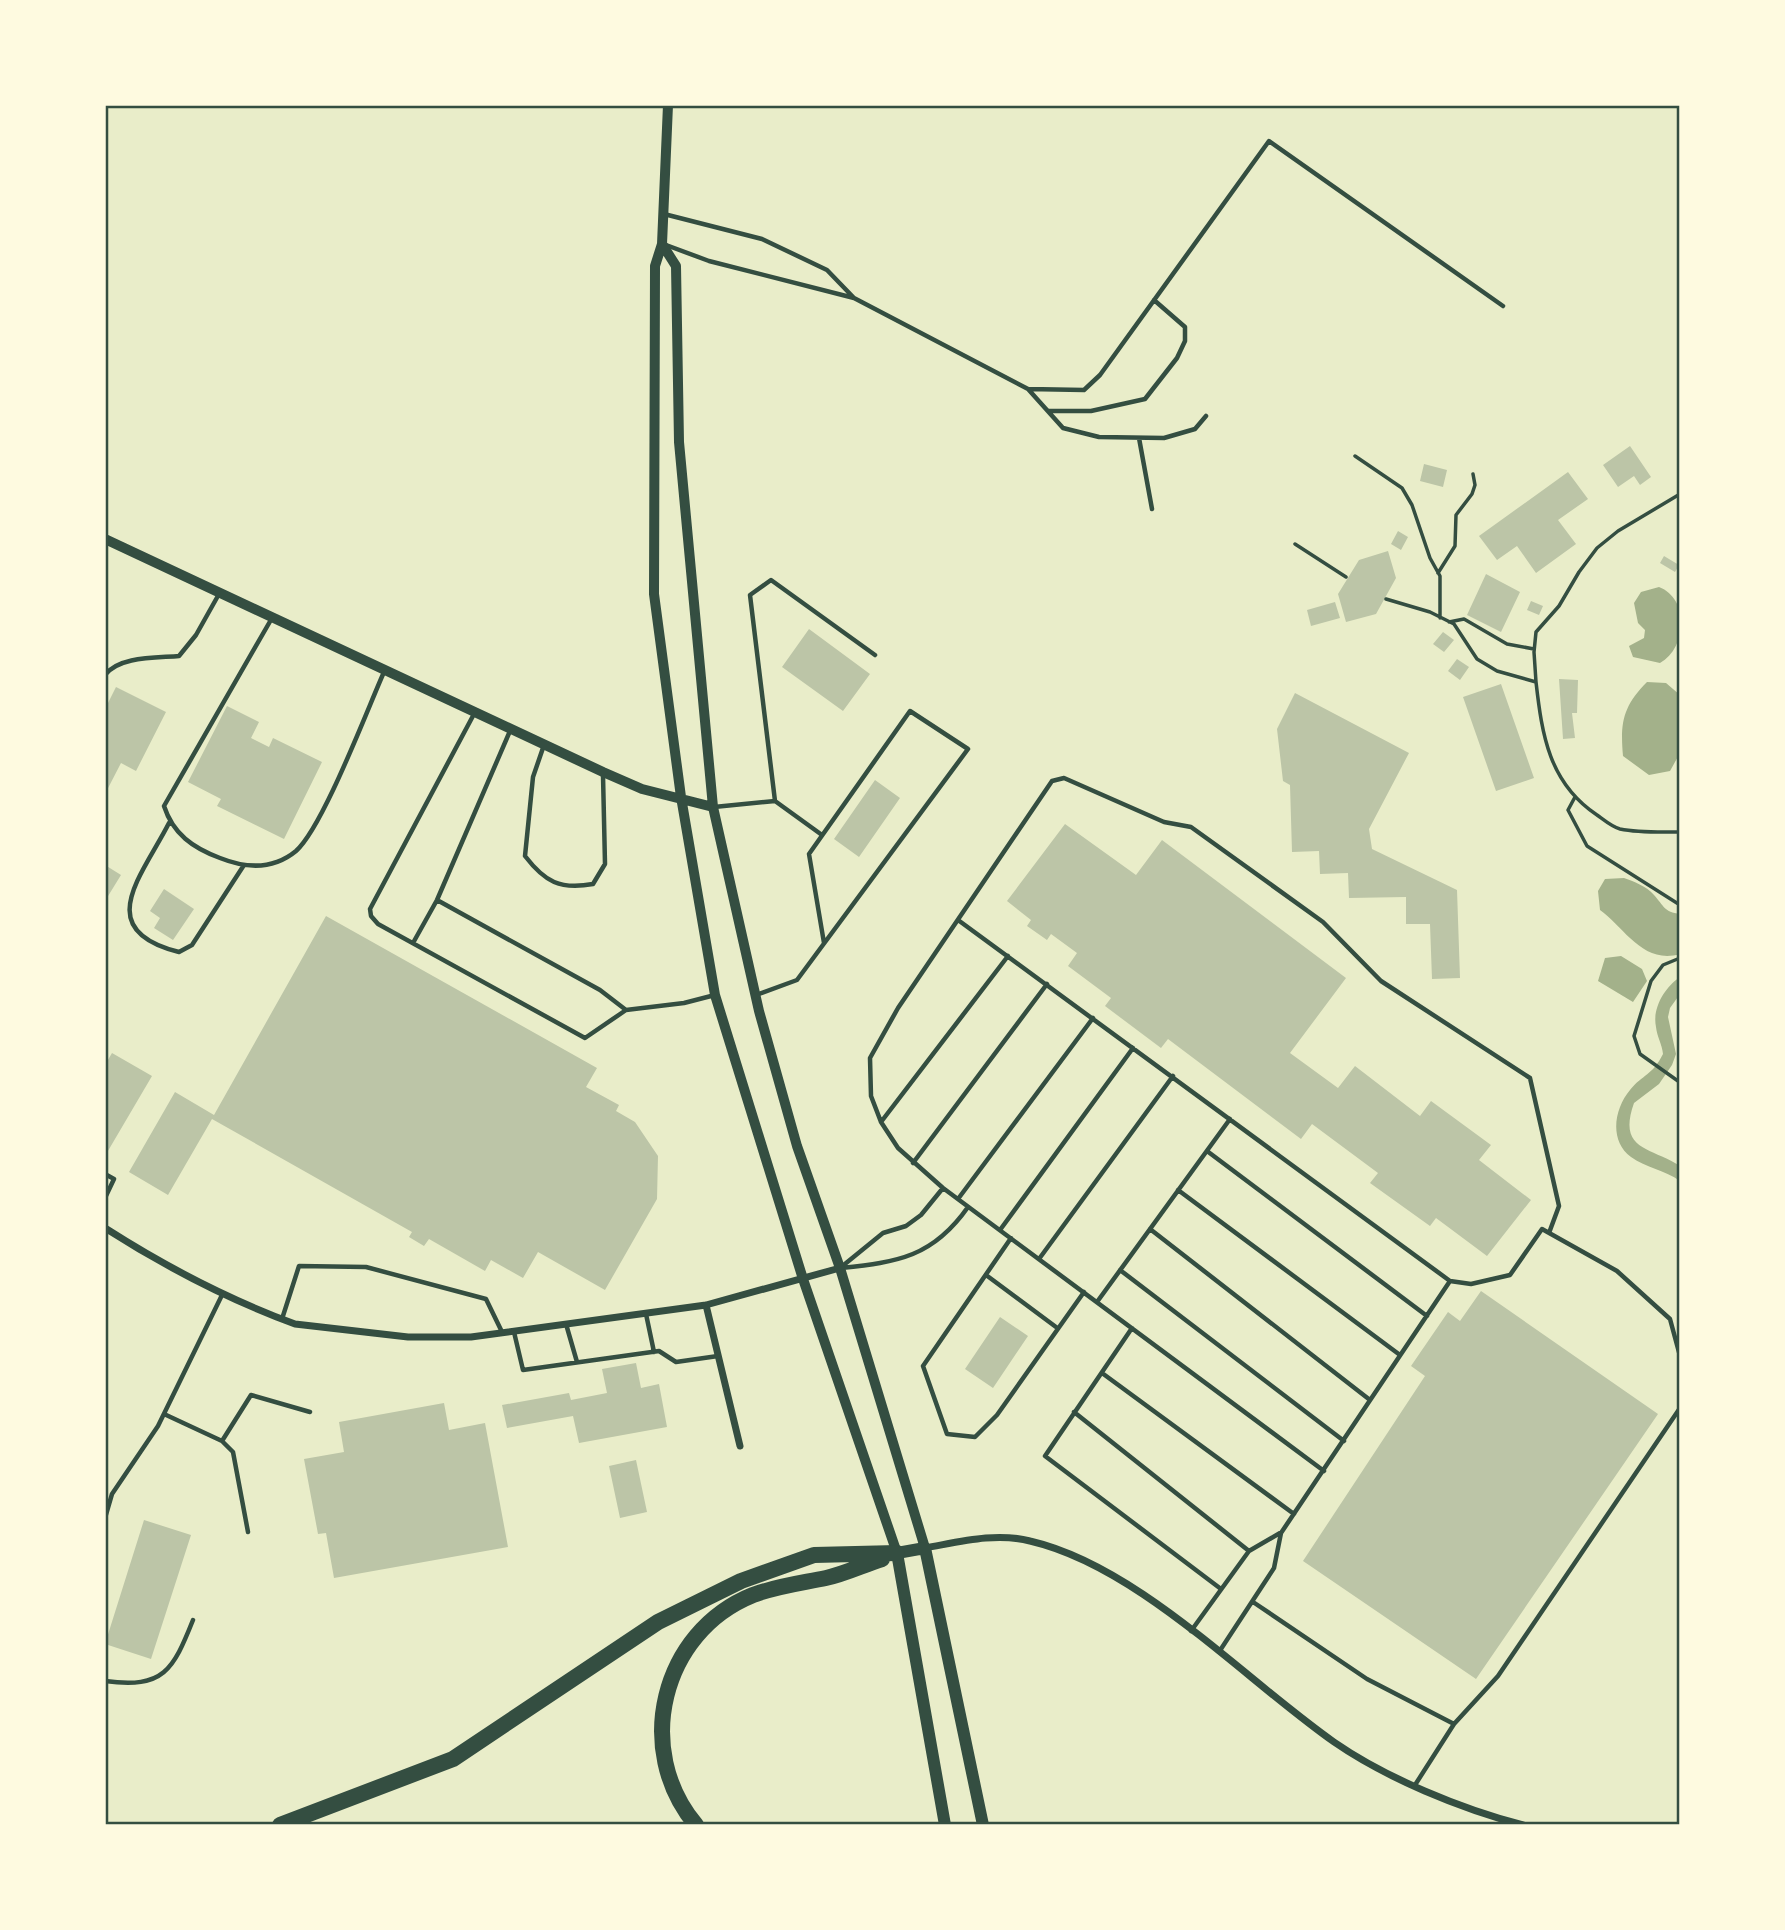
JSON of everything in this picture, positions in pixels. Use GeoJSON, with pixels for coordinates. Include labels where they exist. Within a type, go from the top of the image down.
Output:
{"type":"FeatureCollection","features":[{"type":"Feature","properties":{"kind":"highway"},"geometry":{"type":"LineString","coordinates":[[280,1825],[453,1759],[658,1622],[741,1581],[814,1555],[897,1553]]}},
{"type":"Feature","properties":{"kind":"highway"},"geometry":{"type":"LineString","coordinates":[[696,1825],[673,1794],[661,1751],[664,1703],[671,1678],[686,1649],[727,1608],[754,1595],[829,1577],[897,1553]]}},
{"type":"Feature","properties":{"kind":"main road"},"geometry":{"type":"LineString","coordinates":[[945,1825],[897,1553],[925,1548],[983,1825]]}},
{"type":"Feature","properties":{"kind":"street"},"geometry":{"type":"LineString","coordinates":[[668,105],[662,244],[655,266],[654,594],[681,797],[715,995],[803,1279],[897,1553]]}},
{"type":"Feature","properties":{"kind":"street"},"geometry":{"type":"LineString","coordinates":[[662,244],[676,266],[679,442],[713,807],[755,995],[797,1146],[840,1268],[925,1548],[986,1537],[1029,1540],[1101,1566],[1191,1631],[1335,1743],[1415,1785],[1475,1812],[1523,1825]]}},
{"type":"Feature","properties":{"kind":"street"},"geometry":{"type":"LineString","coordinates":[[105,539],[603,772],[642,789],[713,807]]}},
{"type":"Feature","properties":{"kind":"street"},"geometry":{"type":"LineString","coordinates":[[105,1228],[156,1261],[222,1295],[295,1324],[408,1337],[471,1337],[706,1305],[840,1268]]}},
{"type":"Feature","properties":{"kind":"street"},"geometry":{"type":"LineString","coordinates":[[706,1305],[740,1446]]}},
{"type":"Feature","properties":{"kind":"lane"},"geometry":{"type":"LineString","coordinates":[[1028,389],[1084,390],[1100,375],[1269,141],[1503,306]]}},
{"type":"Feature","properties":{"kind":"lane"},"geometry":{"type":"LineString","coordinates":[[663,214],[762,240],[827,270],[854,299]]}},
{"type":"Feature","properties":{"kind":"lane"},"geometry":{"type":"LineString","coordinates":[[662,244],[709,261],[854,299],[1028,389],[1063,428],[1099,437],[1164,438],[1195,429],[1206,416]]}},
{"type":"Feature","properties":{"kind":"lane"},"geometry":{"type":"LineString","coordinates":[[1048,411],[1091,411],[1144,399],[1177,358],[1185,341],[1185,327],[1154,300]]}},
{"type":"Feature","properties":{"kind":"lane"},"geometry":{"type":"LineString","coordinates":[[1139,438],[1152,509]]}},
{"type":"Feature","properties":{"kind":"lane"},"geometry":{"type":"LineString","coordinates":[[775,801],[750,595],[771,580],[875,655]]}},
{"type":"Feature","properties":{"kind":"lane"},"geometry":{"type":"LineString","coordinates":[[105,675],[111,667],[143,659],[179,656],[196,635],[220,592]]}},
{"type":"Feature","properties":{"kind":"lane"},"geometry":{"type":"LineString","coordinates":[[273,617],[164,806],[169,823],[195,848],[244,865],[264,867],[296,851],[311,831],[385,670]]}},
{"type":"Feature","properties":{"kind":"lane"},"geometry":{"type":"LineString","coordinates":[[755,995],[797,980],[968,749],[910,711],[809,854],[824,943]]}},
{"type":"Feature","properties":{"kind":"lane"},"geometry":{"type":"LineString","coordinates":[[475,712],[370,909],[371,916],[379,924],[585,1038],[626,1010],[684,1003],[715,995]]}},
{"type":"Feature","properties":{"kind":"lane"},"geometry":{"type":"LineString","coordinates":[[413,943],[438,900],[511,729]]}},
{"type":"Feature","properties":{"kind":"lane"},"geometry":{"type":"LineString","coordinates":[[544,745],[533,777],[525,856],[540,875],[570,888],[593,884],[605,864],[603,772]]}},
{"type":"Feature","properties":{"kind":"lane"},"geometry":{"type":"LineString","coordinates":[[1324,1471],[943,1188],[913,1163],[880,1122],[871,1096],[870,1058],[898,1008],[1052,781],[1064,778],[1164,822],[1191,827],[1323,922],[1381,981],[1530,1078],[1559,1206],[1549,1233]]}},
{"type":"Feature","properties":{"kind":"lane"},"geometry":{"type":"LineString","coordinates":[[713,807],[775,801],[822,835]]}},
{"type":"Feature","properties":{"kind":"lane"},"geometry":{"type":"LineString","coordinates":[[169,823],[128,909],[128,918],[135,931],[164,948],[179,952],[192,945],[244,865]]}},
{"type":"Feature","properties":{"kind":"lane"},"geometry":{"type":"LineString","coordinates":[[438,900],[600,990],[626,1010]]}},
{"type":"Feature","properties":{"kind":"lane"},"geometry":{"type":"LineString","coordinates":[[958,920],[1450,1281],[1471,1284],[1510,1275],[1542,1229],[1617,1271],[1670,1319],[1680,1356]]}},
{"type":"Feature","properties":{"kind":"lane"},"geometry":{"type":"LineString","coordinates":[[880,1122],[1008,957]]}},
{"type":"Feature","properties":{"kind":"lane"},"geometry":{"type":"LineString","coordinates":[[913,1163],[1046,984]]}},
{"type":"Feature","properties":{"kind":"lane"},"geometry":{"type":"LineString","coordinates":[[958,1199],[1093,1018]]}},
{"type":"Feature","properties":{"kind":"lane"},"geometry":{"type":"LineString","coordinates":[[1000,1230],[1133,1048]]}},
{"type":"Feature","properties":{"kind":"lane"},"geometry":{"type":"LineString","coordinates":[[1040,1259],[1172,1076]]}},
{"type":"Feature","properties":{"kind":"lane"},"geometry":{"type":"LineString","coordinates":[[1097,1302],[1230,1119]]}},
{"type":"Feature","properties":{"kind":"lane"},"geometry":{"type":"LineString","coordinates":[[1207,1151],[1427,1316]]}},
{"type":"Feature","properties":{"kind":"lane"},"geometry":{"type":"LineString","coordinates":[[105,1174],[114,1179],[105,1198]]}},
{"type":"Feature","properties":{"kind":"lane"},"geometry":{"type":"LineString","coordinates":[[840,1268],[883,1233],[906,1226],[921,1215],[943,1188]]}},
{"type":"Feature","properties":{"kind":"lane"},"geometry":{"type":"LineString","coordinates":[[1178,1190],[1400,1355]]}},
{"type":"Feature","properties":{"kind":"lane"},"geometry":{"type":"LineString","coordinates":[[840,1268],[890,1263],[915,1254],[948,1233],[968,1207]]}},
{"type":"Feature","properties":{"kind":"lane"},"geometry":{"type":"LineString","coordinates":[[1150,1229],[1370,1400]]}},
{"type":"Feature","properties":{"kind":"lane"},"geometry":{"type":"LineString","coordinates":[[1011,1238],[923,1366],[947,1434],[975,1437],[998,1415],[1056,1327],[1084,1292]]}},
{"type":"Feature","properties":{"kind":"lane"},"geometry":{"type":"LineString","coordinates":[[282,1319],[299,1266],[366,1267],[486,1298],[503,1333]]}},
{"type":"Feature","properties":{"kind":"lane"},"geometry":{"type":"LineString","coordinates":[[1120,1270],[1344,1441]]}},
{"type":"Feature","properties":{"kind":"lane"},"geometry":{"type":"LineString","coordinates":[[986,1275],[1056,1327]]}},
{"type":"Feature","properties":{"kind":"lane"},"geometry":{"type":"LineString","coordinates":[[1219,1653],[1274,1568],[1281,1533],[1450,1281]]}},
{"type":"Feature","properties":{"kind":"lane"},"geometry":{"type":"LineString","coordinates":[[105,1518],[112,1494],[164,1414],[222,1295]]}},
{"type":"Feature","properties":{"kind":"lane"},"geometry":{"type":"LineString","coordinates":[[646,1313],[654,1352]]}},
{"type":"Feature","properties":{"kind":"lane"},"geometry":{"type":"LineString","coordinates":[[566,1324],[576,1362]]}},
{"type":"Feature","properties":{"kind":"lane"},"geometry":{"type":"LineString","coordinates":[[1132,1328],[1045,1455],[1221,1589]]}},
{"type":"Feature","properties":{"kind":"lane"},"geometry":{"type":"LineString","coordinates":[[513,1331],[523,1370],[659,1351],[677,1362],[718,1356]]}},
{"type":"Feature","properties":{"kind":"lane"},"geometry":{"type":"LineString","coordinates":[[1102,1373],[1294,1514]]}},
{"type":"Feature","properties":{"kind":"lane"},"geometry":{"type":"LineString","coordinates":[[222,1441],[251,1395],[310,1412]]}},
{"type":"Feature","properties":{"kind":"lane"},"geometry":{"type":"LineString","coordinates":[[1415,1785],[1454,1724],[1498,1676],[1680,1408]]}},
{"type":"Feature","properties":{"kind":"lane"},"geometry":{"type":"LineString","coordinates":[[1074,1412],[1249,1550]]}},
{"type":"Feature","properties":{"kind":"lane"},"geometry":{"type":"LineString","coordinates":[[164,1414],[222,1441],[233,1452],[248,1532]]}},
{"type":"Feature","properties":{"kind":"lane"},"geometry":{"type":"LineString","coordinates":[[1191,1631],[1249,1550],[1281,1533]]}},
{"type":"Feature","properties":{"kind":"lane"},"geometry":{"type":"LineString","coordinates":[[1253,1602],[1367,1679],[1454,1724]]}},
{"type":"Feature","properties":{"kind":"lane"},"geometry":{"type":"LineString","coordinates":[[105,1681],[149,1682],[167,1673],[178,1657],[193,1619]]}},
{"type":"Feature","properties":{"kind":"path"},"geometry":{"type":"LineString","coordinates":[[1355,456],[1402,488],[1412,505],[1438,573],[1440,618]]}},
{"type":"Feature","properties":{"kind":"path"},"geometry":{"type":"LineString","coordinates":[[1438,573],[1455,546],[1456,515],[1472,494],[1475,485],[1473,474]]}},
{"type":"Feature","properties":{"kind":"path"},"geometry":{"type":"LineString","coordinates":[[1680,494],[1656,506],[1597,548],[1578,572],[1559,606],[1536,632],[1534,649],[1542,736],[1550,761],[1575,797],[1617,828],[1680,832]]}},
{"type":"Feature","properties":{"kind":"path"},"geometry":{"type":"LineString","coordinates":[[1295,544],[1346,577]]}},
{"type":"Feature","properties":{"kind":"path"},"geometry":{"type":"LineString","coordinates":[[1386,599],[1449,622],[1477,659],[1497,671],[1536,682]]}},
{"type":"Feature","properties":{"kind":"path"},"geometry":{"type":"LineString","coordinates":[[1449,622],[1464,619],[1507,644],[1534,649]]}},
{"type":"Feature","properties":{"kind":"path"},"geometry":{"type":"LineString","coordinates":[[1575,797],[1568,810],[1587,846],[1680,905]]}},
{"type":"Feature","properties":{"kind":"path"},"geometry":{"type":"LineString","coordinates":[[1678,1081],[1636,1048],[1637,1022],[1651,981],[1663,965],[1680,958]]}},
{"type":"Feature","properties":{"kind":"shaded area"},"geometry":{"type":"Polygon","coordinates":[[[1659,587],[1669,593],[1676,602],[1681,624],[1676,646],[1660,663],[1633,657],[1629,646],[1644,638],[1645,630],[1638,623],[1634,603],[1641,592],[1659,587]]]}},
{"type":"Feature","properties":{"kind":"shaded area"},"geometry":{"type":"Polygon","coordinates":[[[1647,682],[1666,683],[1680,695],[1680,753],[1670,771],[1649,775],[1623,756],[1622,744],[1623,724],[1628,707],[1647,682]]]}},
{"type":"Feature","properties":{"kind":"shaded area"},"geometry":{"type":"Polygon","coordinates":[[[1624,878],[1647,889],[1667,910],[1680,914],[1680,954],[1667,956],[1645,949],[1600,910],[1598,891],[1605,879],[1624,878]]]}},
{"type":"Feature","properties":{"kind":"shaded area"},"geometry":{"type":"Polygon","coordinates":[[[1621,956],[1642,969],[1647,981],[1633,1002],[1598,981],[1605,958],[1621,956]]]}},
{"type":"Feature","properties":{"kind":"shaded area"},"geometry":{"type":"Polygon","coordinates":[[[1680,977],[1680,994],[1670,1008],[1668,1017],[1676,1054],[1659,1084],[1634,1103],[1630,1130],[1633,1139],[1640,1145],[1680,1166],[1680,1181],[1631,1157],[1619,1142],[1616,1125],[1620,1106],[1625,1098],[1655,1067],[1663,1054],[1655,1020],[1656,1013],[1669,986],[1680,977]]]}},
{"type":"Feature","properties":{"kind":"building"},"geometry":{"type":"Polygon","coordinates":[[[1630,446],[1651,477],[1640,485],[1634,476],[1618,487],[1603,465],[1630,446]]]}},
{"type":"Feature","properties":{"kind":"building"},"geometry":{"type":"Polygon","coordinates":[[[1424,464],[1447,470],[1443,487],[1420,481],[1424,464]]]}},
{"type":"Feature","properties":{"kind":"building"},"geometry":{"type":"Polygon","coordinates":[[[1568,472],[1588,499],[1558,520],[1576,544],[1536,573],[1517,546],[1497,560],[1479,536],[1568,472]]]}},
{"type":"Feature","properties":{"kind":"building"},"geometry":{"type":"Polygon","coordinates":[[[1398,531],[1408,537],[1401,550],[1391,544],[1398,531]]]}},
{"type":"Feature","properties":{"kind":"building"},"geometry":{"type":"Polygon","coordinates":[[[1388,551],[1396,578],[1376,614],[1346,622],[1338,594],[1359,560],[1388,551]]]}},
{"type":"Feature","properties":{"kind":"building"},"geometry":{"type":"Polygon","coordinates":[[[1664,556],[1679,565],[1675,572],[1660,563],[1664,556]]]}},
{"type":"Feature","properties":{"kind":"building"},"geometry":{"type":"Polygon","coordinates":[[[1486,574],[1520,592],[1501,632],[1467,615],[1486,574]]]}},
{"type":"Feature","properties":{"kind":"building"},"geometry":{"type":"Polygon","coordinates":[[[1531,601],[1543,606],[1539,615],[1527,610],[1531,601]]]}},
{"type":"Feature","properties":{"kind":"building"},"geometry":{"type":"Polygon","coordinates":[[[1335,602],[1340,618],[1311,626],[1307,610],[1335,602]]]}},
{"type":"Feature","properties":{"kind":"building"},"geometry":{"type":"Polygon","coordinates":[[[809,629],[870,674],[843,711],[782,667],[809,629]]]}},
{"type":"Feature","properties":{"kind":"building"},"geometry":{"type":"Polygon","coordinates":[[[1443,632],[1454,640],[1444,652],[1433,644],[1443,632]]]}},
{"type":"Feature","properties":{"kind":"building"},"geometry":{"type":"Polygon","coordinates":[[[1457,659],[1469,667],[1460,680],[1448,671],[1457,659]]]}},
{"type":"Feature","properties":{"kind":"building"},"geometry":{"type":"Polygon","coordinates":[[[1559,679],[1578,680],[1577,713],[1572,713],[1575,738],[1563,739],[1559,679]]]}},
{"type":"Feature","properties":{"kind":"building"},"geometry":{"type":"Polygon","coordinates":[[[1501,684],[1534,778],[1496,791],[1463,697],[1501,684]]]}},
{"type":"Feature","properties":{"kind":"building"},"geometry":{"type":"Polygon","coordinates":[[[116,687],[166,712],[136,771],[121,763],[105,794],[105,709],[116,687]]]}},
{"type":"Feature","properties":{"kind":"building"},"geometry":{"type":"Polygon","coordinates":[[[1295,693],[1409,753],[1369,829],[1372,849],[1457,890],[1460,978],[1432,979],[1430,924],[1406,924],[1406,897],[1349,898],[1348,873],[1320,874],[1319,851],[1292,852],[1290,785],[1283,781],[1277,729],[1295,693]]]}},
{"type":"Feature","properties":{"kind":"building"},"geometry":{"type":"Polygon","coordinates":[[[227,706],[259,722],[251,738],[269,747],[273,738],[322,762],[284,839],[217,806],[221,799],[188,782],[227,706]]]}},
{"type":"Feature","properties":{"kind":"building"},"geometry":{"type":"Polygon","coordinates":[[[875,780],[900,798],[859,857],[834,839],[875,780]]]}},
{"type":"Feature","properties":{"kind":"building"},"geometry":{"type":"Polygon","coordinates":[[[1065,824],[1136,875],[1162,840],[1346,978],[1290,1053],[1338,1088],[1355,1066],[1420,1116],[1431,1101],[1491,1145],[1479,1160],[1531,1200],[1487,1256],[1436,1218],[1430,1226],[1370,1183],[1378,1173],[1312,1124],[1301,1139],[1168,1039],[1161,1048],[1105,1006],[1111,998],[1068,966],[1077,953],[1051,934],[1047,940],[1027,926],[1031,920],[1007,901],[1065,824]]]}},
{"type":"Feature","properties":{"kind":"building"},"geometry":{"type":"Polygon","coordinates":[[[105,865],[121,875],[105,901],[105,865]]]}},
{"type":"Feature","properties":{"kind":"building"},"geometry":{"type":"Polygon","coordinates":[[[164,889],[194,909],[173,940],[154,928],[160,918],[150,911],[164,889]]]}},
{"type":"Feature","properties":{"kind":"building"},"geometry":{"type":"Polygon","coordinates":[[[326,916],[597,1068],[586,1087],[619,1105],[616,1111],[635,1122],[658,1156],[657,1199],[605,1290],[538,1252],[523,1278],[491,1260],[485,1271],[429,1239],[424,1246],[409,1237],[412,1232],[212,1119],[168,1195],[129,1172],[175,1092],[214,1115],[326,916]]]}},
{"type":"Feature","properties":{"kind":"building"},"geometry":{"type":"Polygon","coordinates":[[[112,1053],[152,1076],[105,1156],[105,1065],[112,1053]]]}},
{"type":"Feature","properties":{"kind":"building"},"geometry":{"type":"Polygon","coordinates":[[[1481,1291],[1658,1414],[1476,1679],[1303,1561],[1425,1376],[1411,1366],[1448,1312],[1460,1321],[1481,1291]]]}},
{"type":"Feature","properties":{"kind":"building"},"geometry":{"type":"Polygon","coordinates":[[[1000,1317],[1028,1336],[993,1388],[965,1369],[1000,1317]]]}},
{"type":"Feature","properties":{"kind":"building"},"geometry":{"type":"Polygon","coordinates":[[[636,1363],[641,1388],[659,1384],[667,1427],[579,1443],[573,1416],[507,1428],[502,1405],[569,1393],[571,1400],[607,1393],[602,1369],[636,1363]]]}},
{"type":"Feature","properties":{"kind":"building"},"geometry":{"type":"Polygon","coordinates":[[[444,1403],[449,1430],[485,1423],[508,1547],[334,1578],[326,1533],[318,1534],[304,1459],[344,1452],[339,1422],[444,1403]]]}},
{"type":"Feature","properties":{"kind":"building"},"geometry":{"type":"Polygon","coordinates":[[[636,1460],[647,1512],[620,1518],[609,1466],[636,1460]]]}},
{"type":"Feature","properties":{"kind":"building"},"geometry":{"type":"Polygon","coordinates":[[[144,1520],[191,1535],[151,1659],[105,1644],[144,1520]]]}}]}
